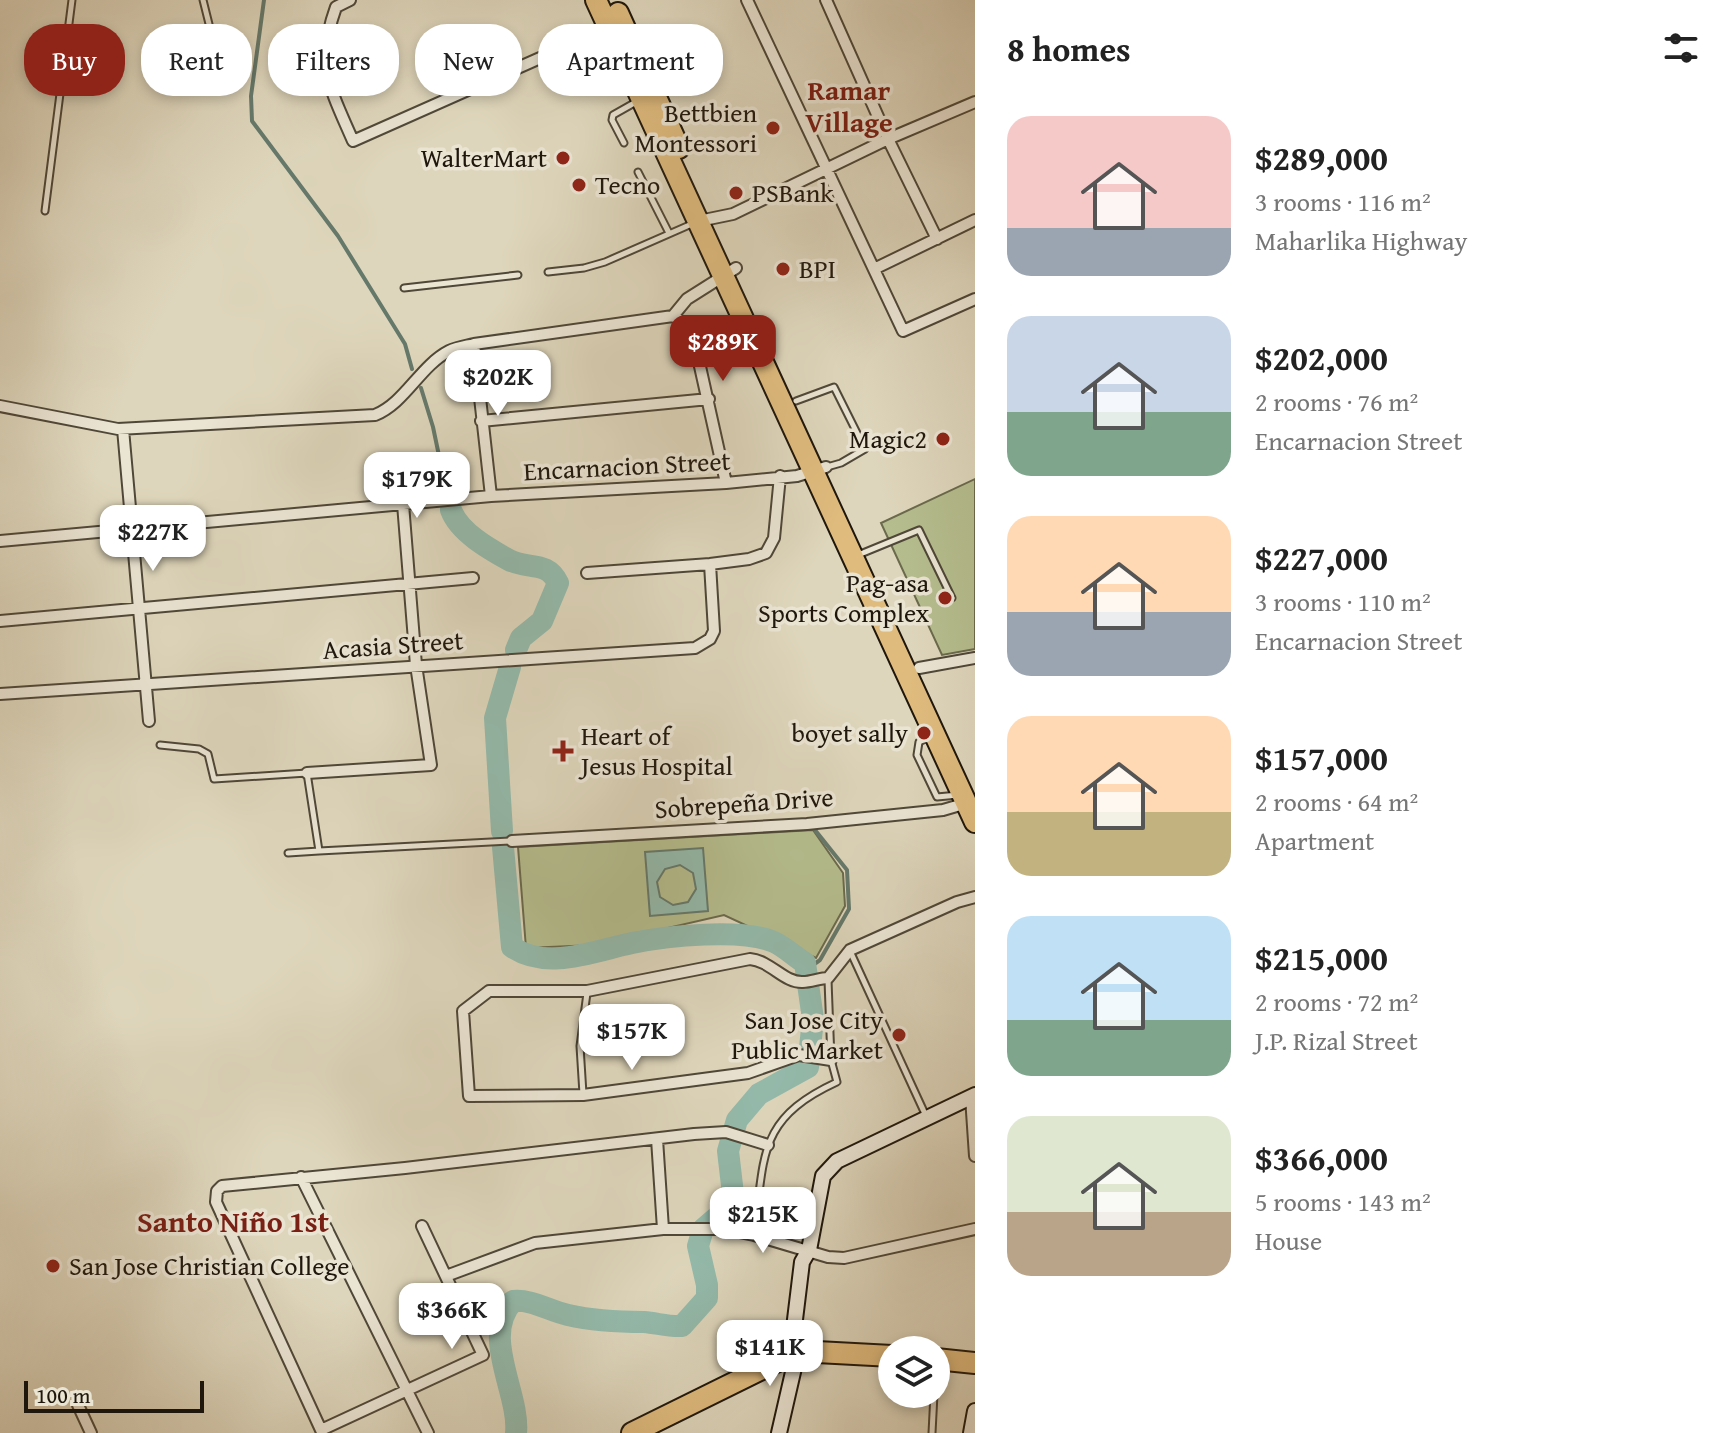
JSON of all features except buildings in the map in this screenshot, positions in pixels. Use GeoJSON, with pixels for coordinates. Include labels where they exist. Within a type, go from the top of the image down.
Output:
{"type":"FeatureCollection","features":[{"type":"Feature","properties":{"kind":"highway"},"geometry":{"type":"LineString","coordinates":[[596,0],[615,24]]}},
{"type":"Feature","properties":{"kind":"highway"},"geometry":{"type":"LineString","coordinates":[[612,0],[615,24]]}},
{"type":"Feature","properties":{"kind":"highway"},"geometry":{"type":"LineString","coordinates":[[648,96],[971,801]]}},
{"type":"Feature","properties":{"kind":"highway"},"geometry":{"type":"LineString","coordinates":[[730,271],[796,401],[820,470]]}},
{"type":"Feature","properties":{"kind":"highway"},"geometry":{"type":"LineString","coordinates":[[859,554],[919,668],[941,731]]}},
{"type":"Feature","properties":{"kind":"highway"},"geometry":{"type":"LineString","coordinates":[[632,1433],[798,1351],[811,1349],[878,1355]]}},
{"type":"Feature","properties":{"kind":"highway"},"geometry":{"type":"LineString","coordinates":[[950,1360],[975,1363]]}},
{"type":"Feature","properties":{"kind":"street"},"geometry":{"type":"LineString","coordinates":[[350,0],[336,7],[326,43],[325,67],[330,88],[353,141],[538,58]]}},
{"type":"Feature","properties":{"kind":"street"},"geometry":{"type":"LineString","coordinates":[[747,0],[903,331],[975,299]]}},
{"type":"Feature","properties":{"kind":"street"},"geometry":{"type":"LineString","coordinates":[[826,0],[937,239]]}},
{"type":"Feature","properties":{"kind":"street"},"geometry":{"type":"LineString","coordinates":[[706,220],[733,214],[888,139],[975,102]]}},
{"type":"Feature","properties":{"kind":"street"},"geometry":{"type":"LineString","coordinates":[[874,269],[975,220]]}},
{"type":"Feature","properties":{"kind":"street"},"geometry":{"type":"LineString","coordinates":[[673,316],[687,299],[730,271]]}},
{"type":"Feature","properties":{"kind":"street"},"geometry":{"type":"LineString","coordinates":[[0,406],[123,429],[375,415],[386,409],[438,358],[450,351],[474,344],[673,316],[684,323],[693,335],[726,483]]}},
{"type":"Feature","properties":{"kind":"street"},"geometry":{"type":"LineString","coordinates":[[474,344],[491,496]]}},
{"type":"Feature","properties":{"kind":"street"},"geometry":{"type":"LineString","coordinates":[[481,421],[709,399]]}},
{"type":"Feature","properties":{"kind":"street"},"geometry":{"type":"LineString","coordinates":[[123,429],[149,721]]}},
{"type":"Feature","properties":{"kind":"street","name":"Encarnacion Street"},"geometry":{"type":"LineString","coordinates":[[0,541],[491,496],[726,483],[820,470]]}},
{"type":"Feature","properties":{"kind":"street"},"geometry":{"type":"LineString","coordinates":[[587,573],[710,564],[749,559],[766,553],[774,538],[780,476]]}},
{"type":"Feature","properties":{"kind":"street"},"geometry":{"type":"LineString","coordinates":[[307,773],[431,765],[416,665],[403,504]]}},
{"type":"Feature","properties":{"kind":"street","name":"Acasia Street"},"geometry":{"type":"LineString","coordinates":[[0,694],[695,648],[710,639],[714,631],[710,564]]}},
{"type":"Feature","properties":{"kind":"street"},"geometry":{"type":"LineString","coordinates":[[0,621],[473,578]]}},
{"type":"Feature","properties":{"kind":"street"},"geometry":{"type":"LineString","coordinates":[[919,668],[975,658]]}},
{"type":"Feature","properties":{"kind":"street","name":"Sobrepeña Drive"},"geometry":{"type":"LineString","coordinates":[[512,841],[807,824],[943,810],[971,801]]}},
{"type":"Feature","properties":{"kind":"street"},"geometry":{"type":"LineString","coordinates":[[825,1059],[799,1055],[748,1073],[583,1095],[469,1096],[463,1011],[489,991],[587,991],[750,959],[763,961],[786,978],[802,983],[828,978],[850,950],[975,897]]}},
{"type":"Feature","properties":{"kind":"street"},"geometry":{"type":"LineString","coordinates":[[779,1433],[798,1351],[793,1336],[802,1262],[809,1250],[819,1186],[828,1168],[926,1116],[973,1096],[975,1156]]}},
{"type":"Feature","properties":{"kind":"street"},"geometry":{"type":"LineString","coordinates":[[422,1226],[483,1355],[318,1431],[216,1198],[219,1188],[227,1183],[405,1168],[726,1132],[768,1145]]}},
{"type":"Feature","properties":{"kind":"street"},"geometry":{"type":"LineString","coordinates":[[657,1139],[663,1229]]}},
{"type":"Feature","properties":{"kind":"street"},"geometry":{"type":"LineString","coordinates":[[301,1177],[428,1433]]}},
{"type":"Feature","properties":{"kind":"street"},"geometry":{"type":"LineString","coordinates":[[446,1276],[535,1243],[663,1229],[724,1229],[828,1257],[844,1258],[975,1229]]}},
{"type":"Feature","properties":{"kind":"street"},"geometry":{"type":"LineString","coordinates":[[78,1405],[91,1433]]}},
{"type":"Feature","properties":{"kind":"street"},"geometry":{"type":"LineString","coordinates":[[971,1433],[975,1411]]}},
{"type":"Feature","properties":{"kind":"lane"},"geometry":{"type":"LineString","coordinates":[[45,211],[72,0]]}},
{"type":"Feature","properties":{"kind":"lane"},"geometry":{"type":"LineString","coordinates":[[203,0],[209,24]]}},
{"type":"Feature","properties":{"kind":"lane"},"geometry":{"type":"LineString","coordinates":[[624,143],[612,120],[613,115],[648,96]]}},
{"type":"Feature","properties":{"kind":"lane"},"geometry":{"type":"LineString","coordinates":[[638,172],[669,233]]}},
{"type":"Feature","properties":{"kind":"lane"},"geometry":{"type":"LineString","coordinates":[[548,272],[605,262],[706,220]]}},
{"type":"Feature","properties":{"kind":"lane"},"geometry":{"type":"LineString","coordinates":[[404,288],[518,275]]}},
{"type":"Feature","properties":{"kind":"lane"},"geometry":{"type":"LineString","coordinates":[[796,401],[834,387],[865,449],[841,463],[820,470]]}},
{"type":"Feature","properties":{"kind":"lane"},"geometry":{"type":"LineString","coordinates":[[859,554],[919,530],[952,598]]}},
{"type":"Feature","properties":{"kind":"lane"},"geometry":{"type":"LineString","coordinates":[[160,745],[199,749],[208,754],[214,779],[307,773],[319,851]]}},
{"type":"Feature","properties":{"kind":"lane"},"geometry":{"type":"LineString","coordinates":[[288,853],[512,841]]}},
{"type":"Feature","properties":{"kind":"lane"},"geometry":{"type":"LineString","coordinates":[[850,950],[926,1116]]}},
{"type":"Feature","properties":{"kind":"lane"},"geometry":{"type":"LineString","coordinates":[[754,1235],[768,1145],[775,1129],[790,1110],[810,1094],[837,1082],[825,1059],[828,978]]}},
{"type":"Feature","properties":{"kind":"lane"},"geometry":{"type":"LineString","coordinates":[[583,1095],[580,1046],[587,991]]}},
{"type":"Feature","properties":{"kind":"lane"},"geometry":{"type":"LineString","coordinates":[[932,1433],[933,1408]]}},
{"type":"Feature","properties":{"kind":"shaded area","name":"Pag-asa Sports Complex"},"geometry":{"type":"Polygon","coordinates":[[[975,479],[975,649],[942,655],[881,523],[975,479]]]}},
{"type":"Feature","properties":{"kind":"shaded area"},"geometry":{"type":"Polygon","coordinates":[[[813,830],[843,873],[845,906],[816,958],[724,915],[594,945],[526,948],[518,847],[813,830]]]}},
{"type":"Feature","properties":{"kind":"shaded area"},"geometry":{"type":"Polygon","coordinates":[[[703,848],[708,911],[650,916],[645,852],[703,848]],[[680,865],[665,869],[657,882],[660,897],[673,905],[688,902],[696,889],[693,873],[680,865]]]}},
{"type":"Feature","properties":{"kind":"waterway"},"geometry":{"type":"LineString","coordinates":[[264,0],[251,96],[252,121],[338,236],[405,344],[412,369]]}},
{"type":"Feature","properties":{"kind":"waterway"},"geometry":{"type":"LineString","coordinates":[[421,388],[447,494]]}},
{"type":"Feature","properties":{"kind":"waterway"},"geometry":{"type":"LineString","coordinates":[[451,510],[461,526],[484,545],[516,563],[543,568],[558,583],[542,621],[521,638],[516,650]]}},
{"type":"Feature","properties":{"kind":"waterway"},"geometry":{"type":"LineString","coordinates":[[502,831],[495,718],[510,667]]}},
{"type":"Feature","properties":{"kind":"waterway"},"geometry":{"type":"LineString","coordinates":[[806,970],[820,960],[849,909],[847,870],[815,830]]}},
{"type":"Feature","properties":{"kind":"waterway"},"geometry":{"type":"LineString","coordinates":[[503,847],[512,947],[540,958],[555,958],[684,936],[724,934],[760,938],[778,944],[805,963],[813,1019],[808,1067],[759,1094],[737,1120],[728,1151],[733,1194],[724,1211],[703,1229],[698,1246],[707,1298],[682,1326],[587,1319],[513,1301],[504,1315],[500,1331],[516,1417],[516,1433]]}},
{"type":"Feature","properties":{"kind":"place","name":"Bettbien Montessori"},"geometry":{"type":"Point","coordinates":[773,128]}},
{"type":"Feature","properties":{"kind":"place","name":"WalterMart"},"geometry":{"type":"Point","coordinates":[563,158]}},
{"type":"Feature","properties":{"kind":"place","name":"Tecno"},"geometry":{"type":"Point","coordinates":[579,185]}},
{"type":"Feature","properties":{"kind":"place","name":"PSBank"},"geometry":{"type":"Point","coordinates":[736,193]}},
{"type":"Feature","properties":{"kind":"place","name":"BPI"},"geometry":{"type":"Point","coordinates":[783,269]}},
{"type":"Feature","properties":{"kind":"place","name":"Magic2"},"geometry":{"type":"Point","coordinates":[943,439]}},
{"type":"Feature","properties":{"kind":"place","name":"Pag-asa Sports Complex"},"geometry":{"type":"Point","coordinates":[945,598]}},
{"type":"Feature","properties":{"kind":"place","name":"boyet sally"},"geometry":{"type":"Point","coordinates":[924,733]}},
{"type":"Feature","properties":{"kind":"place","name":"Heart of Jesus Hospital"},"geometry":{"type":"Point","coordinates":[563,751]}},
{"type":"Feature","properties":{"kind":"place","name":"San Jose City Public Market"},"geometry":{"type":"Point","coordinates":[899,1035]}},
{"type":"Feature","properties":{"kind":"place","name":"San Jose Christian College"},"geometry":{"type":"Point","coordinates":[53,1266]}},
{"type":"Feature","properties":{"kind":"district","name":"Ramar Village"},"geometry":{"type":"Point","coordinates":[849,106]}},
{"type":"Feature","properties":{"kind":"district","name":"Santo Niño 1st"},"geometry":{"type":"Point","coordinates":[233,1222]}}]}
